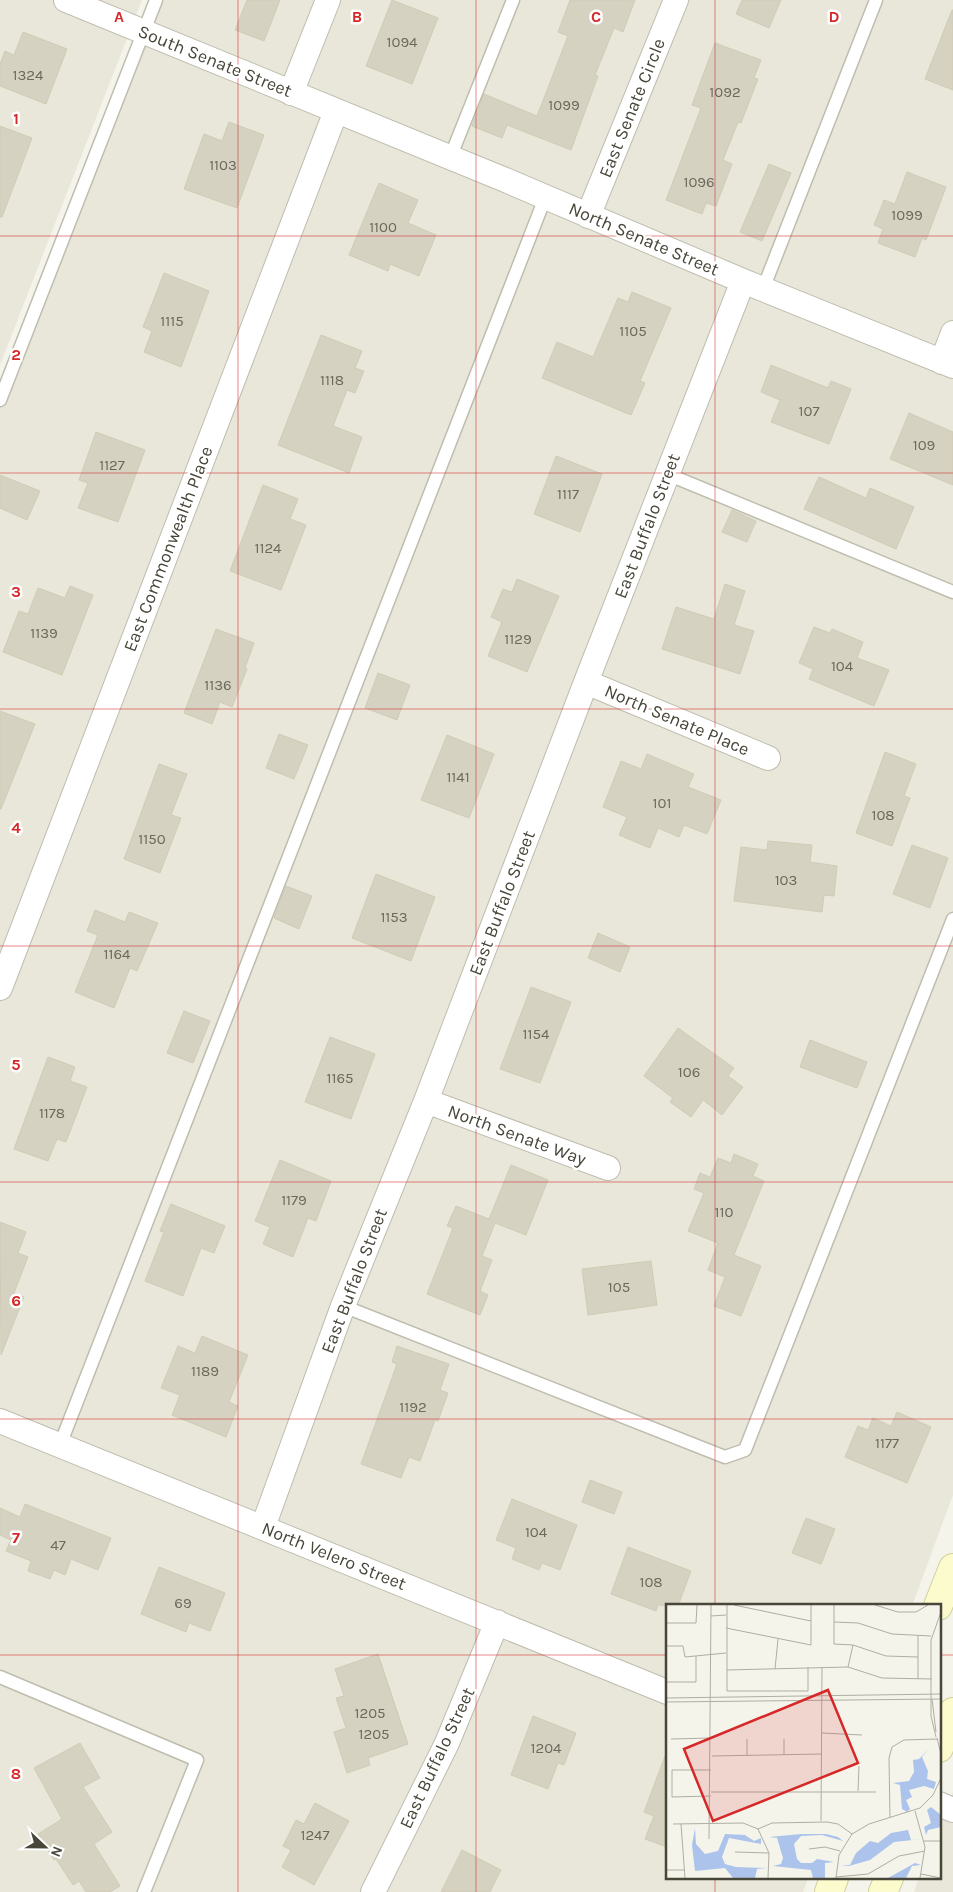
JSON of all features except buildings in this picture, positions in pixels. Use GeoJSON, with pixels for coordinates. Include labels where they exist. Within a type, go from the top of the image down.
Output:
{"type":"FeatureCollection","features":[{"type":"Feature","properties":{"kind":"main road"},"geometry":{"type":"LineString","coordinates":[[939,1604],[953,1568]]}},
{"type":"Feature","properties":{"kind":"main road"},"geometry":{"type":"LineString","coordinates":[[940,1745],[953,1712]]}},
{"type":"Feature","properties":{"kind":"main road"},"geometry":{"type":"LineString","coordinates":[[829,1892],[833,1880]]}},
{"type":"Feature","properties":{"kind":"main road"},"geometry":{"type":"LineString","coordinates":[[884,1892],[888,1880]]}},
{"type":"Feature","properties":{"kind":"street","name":"South Senate Street"},"geometry":{"type":"LineString","coordinates":[[66,0],[336,111]]}},
{"type":"Feature","properties":{"kind":"street"},"geometry":{"type":"LineString","coordinates":[[291,93],[328,0]]}},
{"type":"Feature","properties":{"kind":"street","name":"East Senate Circle"},"geometry":{"type":"LineString","coordinates":[[588,216],[676,0]]}},
{"type":"Feature","properties":{"kind":"street","name":"North Senate Street"},"geometry":{"type":"LineString","coordinates":[[336,111],[948,364]]}},
{"type":"Feature","properties":{"kind":"street","name":"East Commonwealth Place"},"geometry":{"type":"LineString","coordinates":[[0,988],[336,111]]}},
{"type":"Feature","properties":{"kind":"street","name":"East Buffalo Street"},"geometry":{"type":"LineString","coordinates":[[263,1527],[343,1306],[426,1101],[667,474],[753,285]]}},
{"type":"Feature","properties":{"kind":"street"},"geometry":{"type":"LineString","coordinates":[[948,364],[953,333]]}},
{"type":"Feature","properties":{"kind":"street","name":"North Senate Place"},"geometry":{"type":"LineString","coordinates":[[586,682],[768,758]]}},
{"type":"Feature","properties":{"kind":"street","name":"North Senate Way"},"geometry":{"type":"LineString","coordinates":[[426,1101],[608,1168]]}},
{"type":"Feature","properties":{"kind":"street","name":"North Velero Street"},"geometry":{"type":"LineString","coordinates":[[0,1420],[666,1692]]}},
{"type":"Feature","properties":{"kind":"street","name":"East Buffalo Street"},"geometry":{"type":"LineString","coordinates":[[373,1892],[447,1743],[497,1622]]}},
{"type":"Feature","properties":{"kind":"street"},"geometry":{"type":"LineString","coordinates":[[940,1804],[953,1810]]}},
{"type":"Feature","properties":{"kind":"lane"},"geometry":{"type":"LineString","coordinates":[[0,400],[156,0]]}},
{"type":"Feature","properties":{"kind":"lane"},"geometry":{"type":"LineString","coordinates":[[450,158],[513,0]]}},
{"type":"Feature","properties":{"kind":"lane"},"geometry":{"type":"LineString","coordinates":[[753,285],[876,0]]}},
{"type":"Feature","properties":{"kind":"lane"},"geometry":{"type":"LineString","coordinates":[[60,1445],[545,198]]}},
{"type":"Feature","properties":{"kind":"lane"},"geometry":{"type":"LineString","coordinates":[[667,474],[953,592]]}},
{"type":"Feature","properties":{"kind":"lane"},"geometry":{"type":"LineString","coordinates":[[343,1306],[725,1457],[745,1450],[953,919]]}},
{"type":"Feature","properties":{"kind":"lane"},"geometry":{"type":"LineString","coordinates":[[0,1678],[196,1760],[144,1892]]}},
{"type":"Feature","properties":{"kind":"shaded area"},"geometry":{"type":"Polygon","coordinates":[[[0,0],[142,0],[0,365],[0,0]]]}},
{"type":"Feature","properties":{"kind":"shaded area"},"geometry":{"type":"Polygon","coordinates":[[[155,0],[953,0],[953,1495],[913,1604],[666,1604],[666,1880],[807,1880],[803,1892],[0,1892],[0,387],[155,0]]]}},
{"type":"Feature","properties":{"kind":"shaded area"},"geometry":{"type":"Polygon","coordinates":[[[953,1792],[953,1892],[914,1892],[918,1880],[940,1880],[940,1824],[953,1792]]]}}]}
